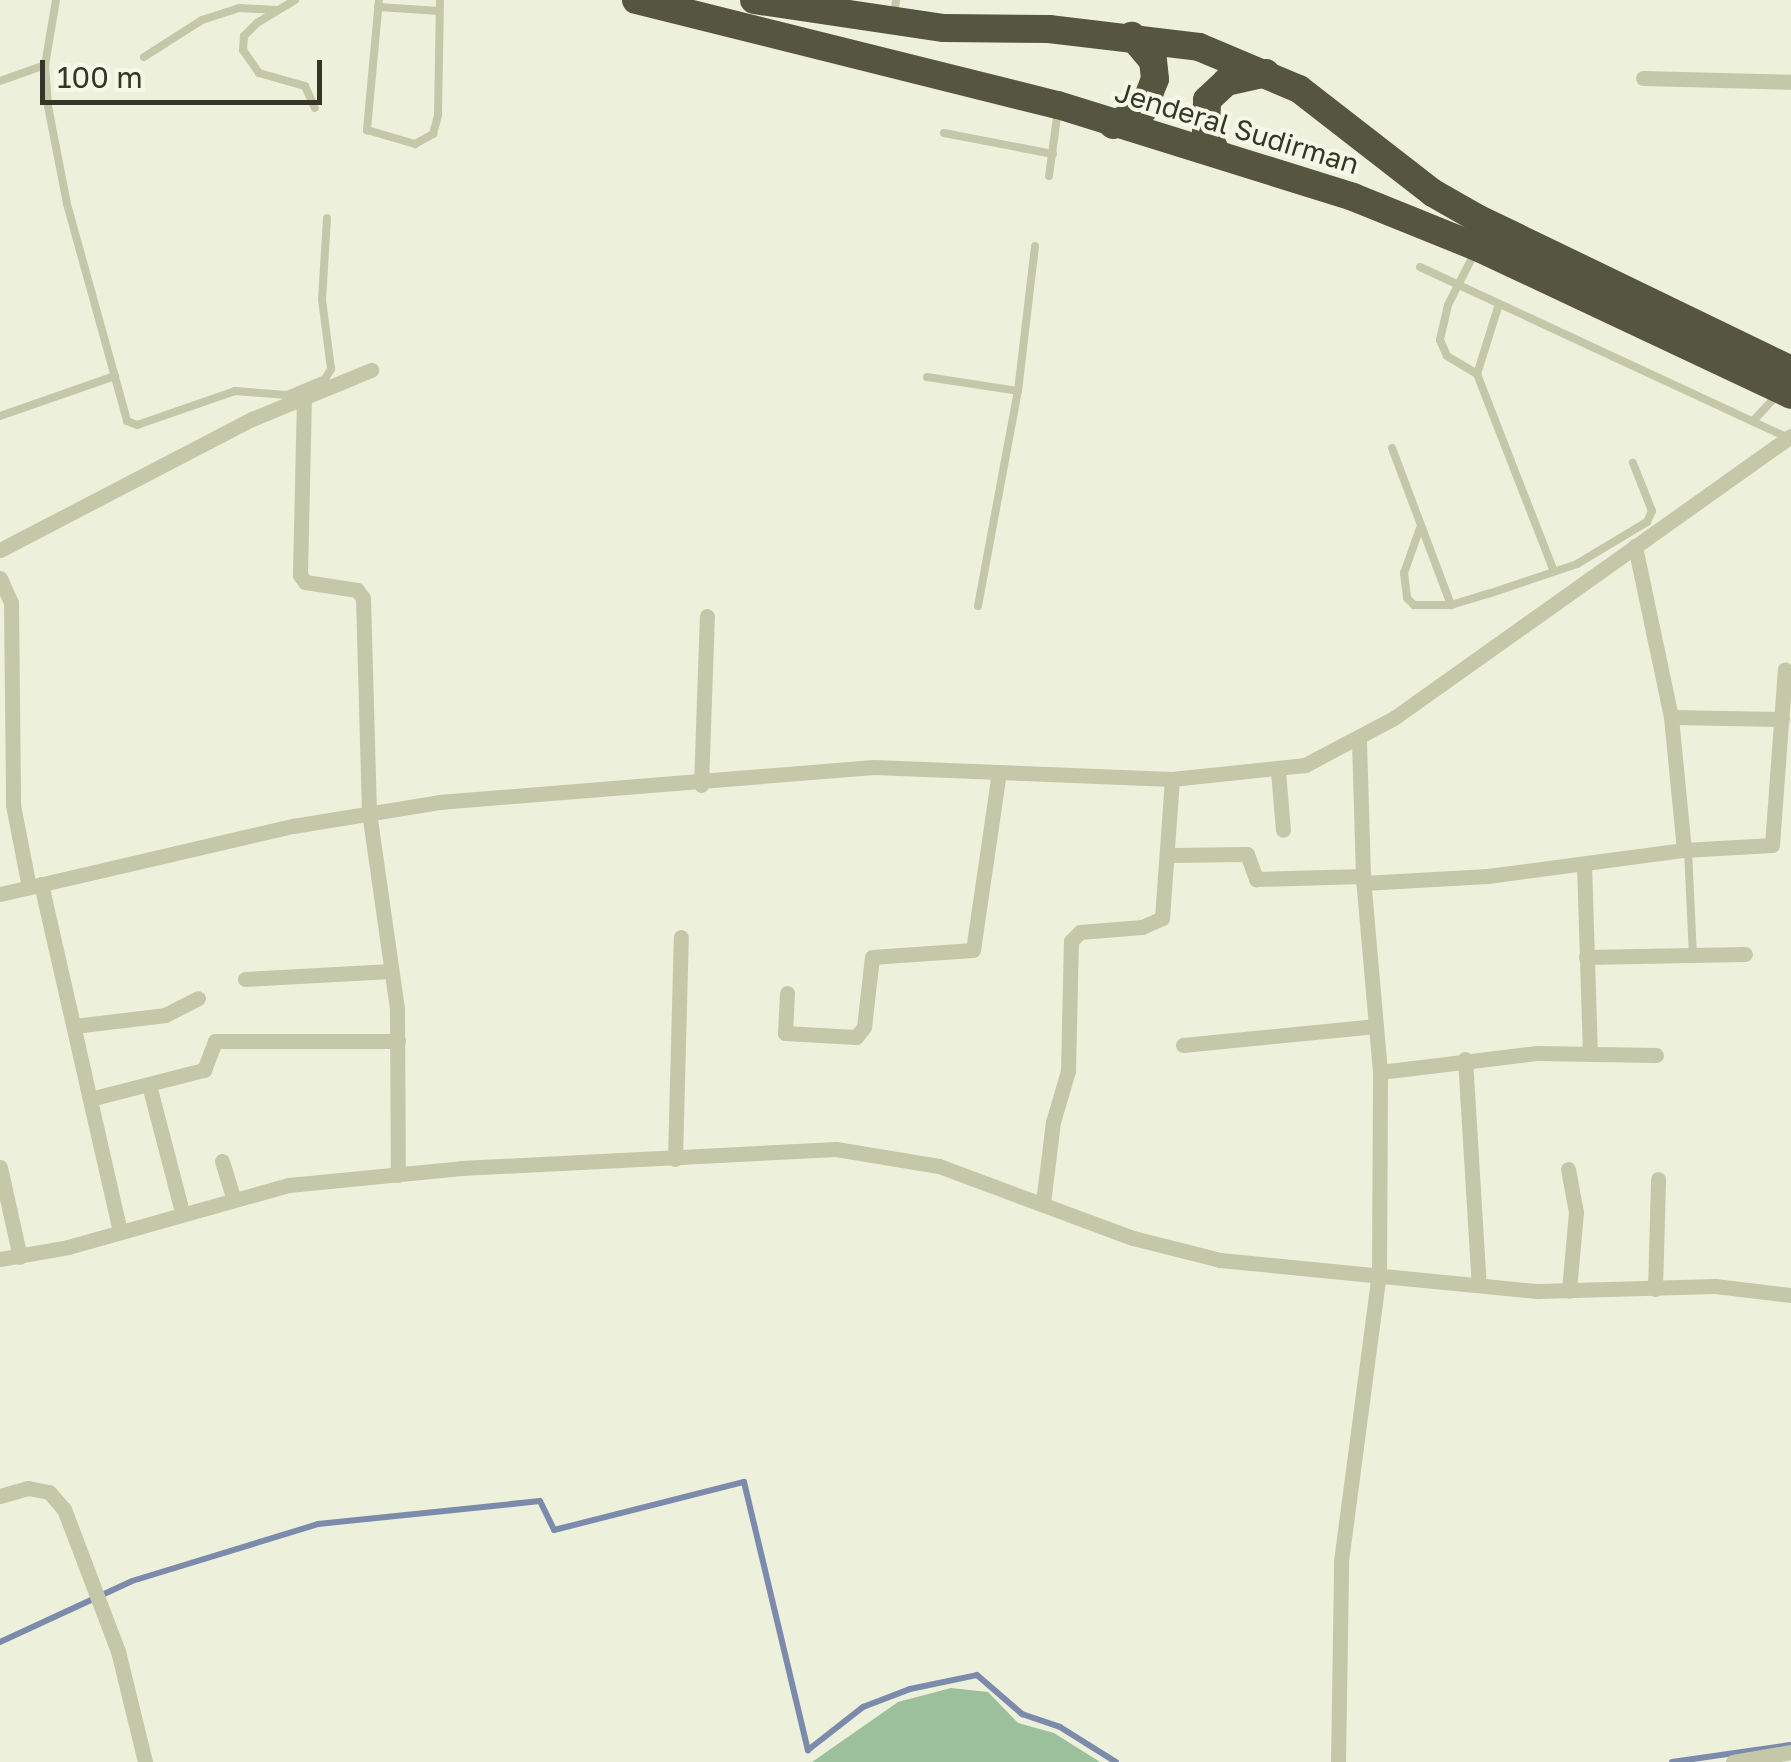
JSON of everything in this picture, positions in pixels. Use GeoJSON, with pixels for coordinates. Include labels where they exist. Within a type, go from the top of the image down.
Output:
{"type":"FeatureCollection","features":[{"type":"Feature","properties":{"kind":"highway","name":"Jenderal Sudirman"},"geometry":{"type":"LineString","coordinates":[[636,0],[1058,104],[1113,125],[1216,152],[1476,247],[1788,386]]}},
{"type":"Feature","properties":{"kind":"highway","name":"Jenderal Sudirman"},"geometry":{"type":"LineString","coordinates":[[754,0],[894,10],[1132,36],[1199,47],[1271,73],[1328,108],[1447,201],[1788,386]]}},
{"type":"Feature","properties":{"kind":"highway"},"geometry":{"type":"LineString","coordinates":[[1113,125],[1143,110],[1155,79],[1153,60],[1132,36]]}},
{"type":"Feature","properties":{"kind":"highway"},"geometry":{"type":"LineString","coordinates":[[1216,152],[1203,116],[1207,100],[1226,82],[1271,73]]}},
{"type":"Feature","properties":{"kind":"street"},"geometry":{"type":"LineString","coordinates":[[1643,78],[1791,82]]}},
{"type":"Feature","properties":{"kind":"street"},"geometry":{"type":"LineString","coordinates":[[0,550],[304,397],[371,370]]}},
{"type":"Feature","properties":{"kind":"street"},"geometry":{"type":"LineString","coordinates":[[304,397],[298,569],[305,582],[356,590],[363,598],[369,812],[398,1040],[398,1175]]}},
{"type":"Feature","properties":{"kind":"street"},"geometry":{"type":"LineString","coordinates":[[0,894],[369,812],[874,767],[1172,779],[1278,771],[1359,742],[1790,437]]}},
{"type":"Feature","properties":{"kind":"street"},"geometry":{"type":"LineString","coordinates":[[1634,546],[1672,717],[1686,850]]}},
{"type":"Feature","properties":{"kind":"street"},"geometry":{"type":"LineString","coordinates":[[0,578],[11,603],[13,806],[74,1026],[120,1232]]}},
{"type":"Feature","properties":{"kind":"street"},"geometry":{"type":"LineString","coordinates":[[701,784],[707,616]]}},
{"type":"Feature","properties":{"kind":"street"},"geometry":{"type":"LineString","coordinates":[[1772,844],[1785,669]]}},
{"type":"Feature","properties":{"kind":"street"},"geometry":{"type":"LineString","coordinates":[[1672,717],[1782,718]]}},
{"type":"Feature","properties":{"kind":"street"},"geometry":{"type":"LineString","coordinates":[[1338,1762],[1341,1561],[1380,1274],[1380,1072],[1363,880],[1359,742]]}},
{"type":"Feature","properties":{"kind":"street"},"geometry":{"type":"LineString","coordinates":[[1278,771],[1283,830]]}},
{"type":"Feature","properties":{"kind":"street"},"geometry":{"type":"LineString","coordinates":[[787,993],[785,1033],[856,1037],[864,1027],[872,957],[973,950],[999,772]]}},
{"type":"Feature","properties":{"kind":"street"},"geometry":{"type":"LineString","coordinates":[[1043,1203],[1053,1122],[1068,1071],[1071,941],[1080,932],[1142,926],[1162,918],[1172,779]]}},
{"type":"Feature","properties":{"kind":"street"},"geometry":{"type":"LineString","coordinates":[[1169,854],[1247,854],[1256,878],[1363,880],[1584,864],[1686,850],[1791,846]]}},
{"type":"Feature","properties":{"kind":"street"},"geometry":{"type":"LineString","coordinates":[[1584,864],[1590,1054]]}},
{"type":"Feature","properties":{"kind":"street"},"geometry":{"type":"LineString","coordinates":[[674,1158],[681,937]]}},
{"type":"Feature","properties":{"kind":"street"},"geometry":{"type":"LineString","coordinates":[[1586,957],[1745,954]]}},
{"type":"Feature","properties":{"kind":"street"},"geometry":{"type":"LineString","coordinates":[[246,979],[391,971]]}},
{"type":"Feature","properties":{"kind":"street"},"geometry":{"type":"LineString","coordinates":[[74,1026],[165,1015],[198,998]]}},
{"type":"Feature","properties":{"kind":"street"},"geometry":{"type":"LineString","coordinates":[[1184,1045],[1376,1026]]}},
{"type":"Feature","properties":{"kind":"street"},"geometry":{"type":"LineString","coordinates":[[90,1099],[204,1070],[215,1041],[398,1040]]}},
{"type":"Feature","properties":{"kind":"street"},"geometry":{"type":"LineString","coordinates":[[1380,1072],[1465,1059],[1656,1055]]}},
{"type":"Feature","properties":{"kind":"street"},"geometry":{"type":"LineString","coordinates":[[1465,1059],[1479,1284]]}},
{"type":"Feature","properties":{"kind":"street"},"geometry":{"type":"LineString","coordinates":[[149,1085],[182,1212]]}},
{"type":"Feature","properties":{"kind":"street"},"geometry":{"type":"LineString","coordinates":[[0,1259],[120,1232],[233,1198],[398,1175],[803,1149],[871,1152],[938,1166],[1133,1238],[1220,1260],[1569,1291],[1715,1286],[1791,1296]]}},
{"type":"Feature","properties":{"kind":"street"},"geometry":{"type":"LineString","coordinates":[[222,1161],[233,1198]]}},
{"type":"Feature","properties":{"kind":"street"},"geometry":{"type":"LineString","coordinates":[[0,1167],[20,1257]]}},
{"type":"Feature","properties":{"kind":"street"},"geometry":{"type":"LineString","coordinates":[[1568,1169],[1576,1212],[1569,1291]]}},
{"type":"Feature","properties":{"kind":"street"},"geometry":{"type":"LineString","coordinates":[[1655,1289],[1658,1179]]}},
{"type":"Feature","properties":{"kind":"street"},"geometry":{"type":"LineString","coordinates":[[0,1496],[28,1488],[50,1492],[64,1509],[100,1607],[145,1762]]}},
{"type":"Feature","properties":{"kind":"street"},"geometry":{"type":"LineString","coordinates":[[1733,1762],[1791,1752]]}},
{"type":"Feature","properties":{"kind":"lane"},"geometry":{"type":"LineString","coordinates":[[56,0],[45,65],[67,204],[122,412],[137,425],[235,391],[287,395],[326,379],[331,369],[322,300],[327,218]]}},
{"type":"Feature","properties":{"kind":"lane"},"geometry":{"type":"LineString","coordinates":[[294,0],[244,36],[243,50],[258,73],[306,86],[315,108]]}},
{"type":"Feature","properties":{"kind":"lane"},"geometry":{"type":"LineString","coordinates":[[439,11],[379,3],[367,130],[415,144],[433,134],[438,115],[440,0]]}},
{"type":"Feature","properties":{"kind":"lane"},"geometry":{"type":"LineString","coordinates":[[144,56],[202,20],[239,8],[279,10]]}},
{"type":"Feature","properties":{"kind":"lane"},"geometry":{"type":"LineString","coordinates":[[0,81],[45,65]]}},
{"type":"Feature","properties":{"kind":"lane"},"geometry":{"type":"LineString","coordinates":[[1049,176],[1058,104]]}},
{"type":"Feature","properties":{"kind":"lane"},"geometry":{"type":"LineString","coordinates":[[944,133],[1054,154]]}},
{"type":"Feature","properties":{"kind":"lane"},"geometry":{"type":"LineString","coordinates":[[978,606],[1018,391],[1035,246]]}},
{"type":"Feature","properties":{"kind":"lane"},"geometry":{"type":"LineString","coordinates":[[1476,247],[1440,340],[1447,356],[1476,374],[1554,572]]}},
{"type":"Feature","properties":{"kind":"lane"},"geometry":{"type":"LineString","coordinates":[[1420,267],[1790,437]]}},
{"type":"Feature","properties":{"kind":"lane"},"geometry":{"type":"LineString","coordinates":[[1476,374],[1499,304]]}},
{"type":"Feature","properties":{"kind":"lane"},"geometry":{"type":"LineString","coordinates":[[0,416],[114,376]]}},
{"type":"Feature","properties":{"kind":"lane"},"geometry":{"type":"LineString","coordinates":[[927,377],[1018,391]]}},
{"type":"Feature","properties":{"kind":"lane"},"geometry":{"type":"LineString","coordinates":[[1753,421],[1788,386]]}},
{"type":"Feature","properties":{"kind":"lane"},"geometry":{"type":"LineString","coordinates":[[1392,448],[1452,605]]}},
{"type":"Feature","properties":{"kind":"lane"},"geometry":{"type":"LineString","coordinates":[[1420,528],[1404,572],[1407,598],[1414,604],[1452,605],[1554,572],[1648,522],[1652,511],[1633,463]]}},
{"type":"Feature","properties":{"kind":"lane"},"geometry":{"type":"LineString","coordinates":[[1686,850],[1693,955]]}},
{"type":"Feature","properties":{"kind":"green space"},"geometry":{"type":"Polygon","coordinates":[[[951,1688],[988,1692],[1018,1723],[1054,1733],[1100,1762],[812,1762],[898,1702],[951,1688]]]}},
{"type":"Feature","properties":{"kind":"waterway"},"geometry":{"type":"LineString","coordinates":[[0,1642],[132,1581],[318,1524],[540,1501],[554,1530],[744,1482],[808,1750],[863,1707],[910,1689],[977,1675],[1022,1714],[1060,1727],[1116,1762]]}},
{"type":"Feature","properties":{"kind":"waterway"},"geometry":{"type":"LineString","coordinates":[[1672,1762],[1790,1745]]}}]}
